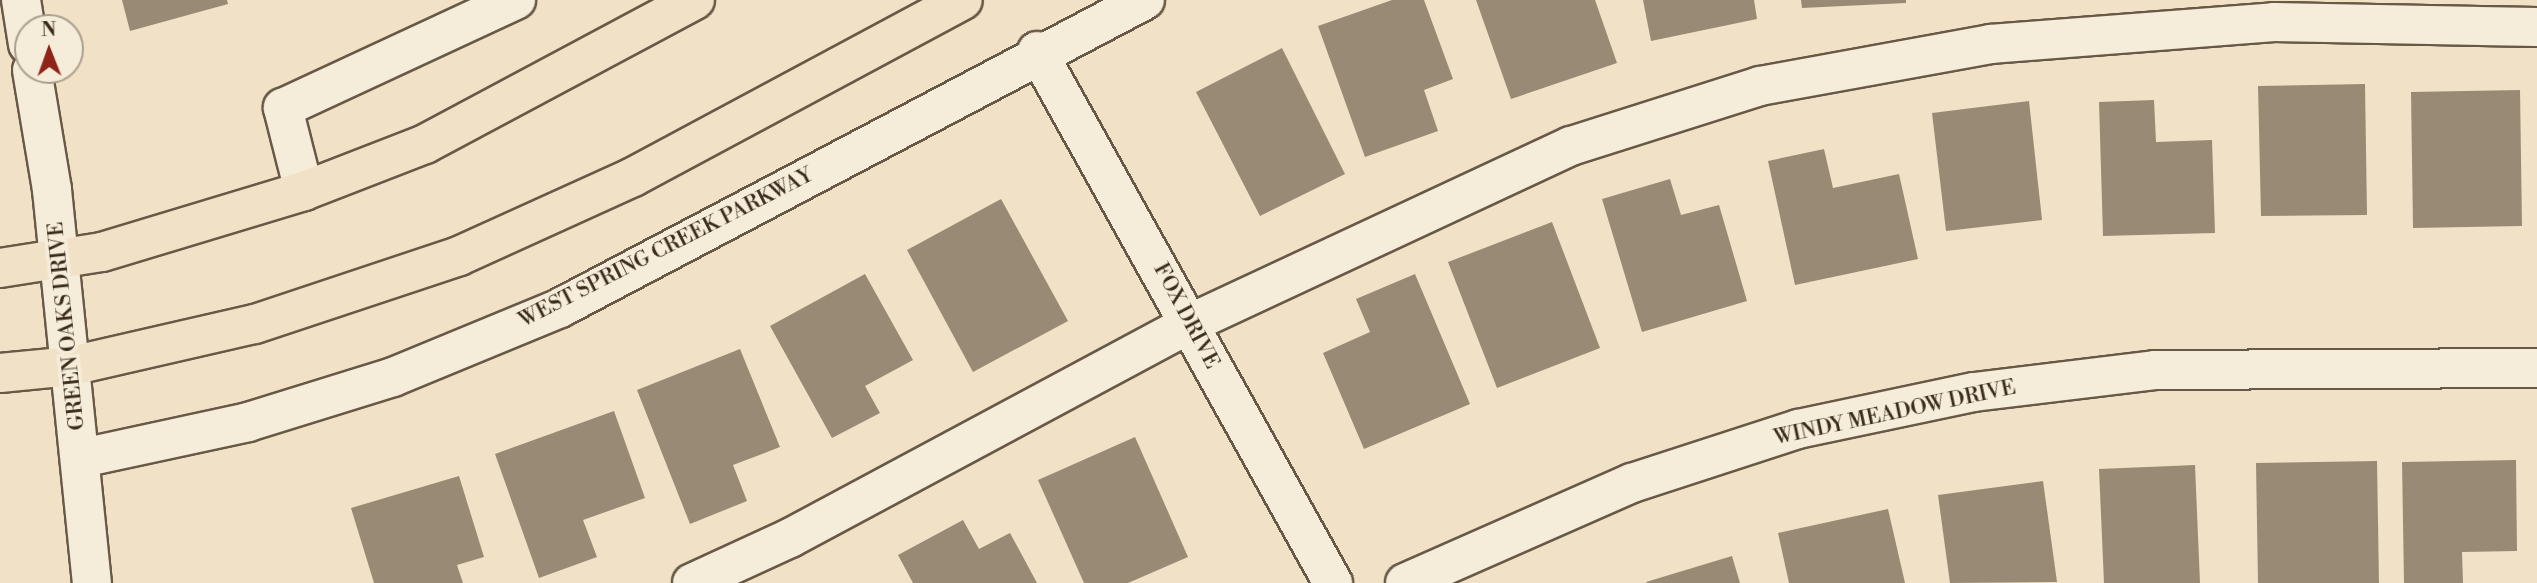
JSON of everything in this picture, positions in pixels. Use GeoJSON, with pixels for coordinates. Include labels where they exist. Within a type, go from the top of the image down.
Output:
{"type":"FeatureCollection","features":[{"type":"Feature","properties":{"kind":"main road"},"geometry":{"type":"LineString","coordinates":[[0,268],[60,260],[304,191],[425,144],[695,0]]}},
{"type":"Feature","properties":{"kind":"main road"},"geometry":{"type":"LineString","coordinates":[[0,373],[71,366],[255,324],[459,257],[634,177],[963,0]]}},
{"type":"Feature","properties":{"kind":"street"},"geometry":{"type":"LineString","coordinates":[[304,191],[283,108],[516,0]]}},
{"type":"Feature","properties":{"kind":"street","name":"WEST SPRING CREEK PARKWAY"},"geometry":{"type":"LineString","coordinates":[[82,458],[274,414],[393,377],[560,307],[1037,51],[1145,0]]}},
{"type":"Feature","properties":{"kind":"street"},"geometry":{"type":"LineString","coordinates":[[692,583],[790,538],[1189,324],[1571,146],[1760,86],[1990,44],[2274,22],[2537,27]]}},
{"type":"Feature","properties":{"kind":"street","name":"FOX DRIVE"},"geometry":{"type":"LineString","coordinates":[[1037,51],[1333,583]]}},
{"type":"Feature","properties":{"kind":"street","name":"GREEN OAKS DRIVE"},"geometry":{"type":"LineString","coordinates":[[34,84],[60,260],[82,458],[92,583]]}},
{"type":"Feature","properties":{"kind":"street","name":"WINDY MEADOW DRIVE"},"geometry":{"type":"LineString","coordinates":[[1405,583],[1632,484],[1798,429],[1974,392],[2155,370],[2537,368]]}},
{"type":"Feature","properties":{"kind":"building"},"geometry":{"type":"Polygon","coordinates":[[[122,0],[227,0],[228,4],[130,31],[122,0]]]}},
{"type":"Feature","properties":{"kind":"building"},"geometry":{"type":"Polygon","coordinates":[[[1392,0],[1424,0],[1453,79],[1424,90],[1438,131],[1365,157],[1318,26],[1392,0]]]}},
{"type":"Feature","properties":{"kind":"building"},"geometry":{"type":"Polygon","coordinates":[[[1476,0],[1595,0],[1617,63],[1511,99],[1476,0]]]}},
{"type":"Feature","properties":{"kind":"building"},"geometry":{"type":"Polygon","coordinates":[[[1643,0],[1754,0],[1757,19],[1651,41],[1643,0]]]}},
{"type":"Feature","properties":{"kind":"building"},"geometry":{"type":"Polygon","coordinates":[[[1801,0],[1906,0],[1906,3],[1802,8],[1801,0]]]}},
{"type":"Feature","properties":{"kind":"building"},"geometry":{"type":"Polygon","coordinates":[[[1282,48],[1345,174],[1260,216],[1196,92],[1282,48]]]}},
{"type":"Feature","properties":{"kind":"building"},"geometry":{"type":"Polygon","coordinates":[[[2365,84],[2367,215],[2261,216],[2258,86],[2365,84]]]}},
{"type":"Feature","properties":{"kind":"building"},"geometry":{"type":"Polygon","coordinates":[[[2520,90],[2522,226],[2413,228],[2411,92],[2520,90]]]}},
{"type":"Feature","properties":{"kind":"building"},"geometry":{"type":"Polygon","coordinates":[[[2154,100],[2156,142],[2212,140],[2215,233],[2103,236],[2099,102],[2154,100]]]}},
{"type":"Feature","properties":{"kind":"building"},"geometry":{"type":"Polygon","coordinates":[[[2029,101],[2042,220],[1946,231],[1932,113],[2029,101]]]}},
{"type":"Feature","properties":{"kind":"building"},"geometry":{"type":"Polygon","coordinates":[[[1824,149],[1833,188],[1899,174],[1918,259],[1795,285],[1768,161],[1824,149]]]}},
{"type":"Feature","properties":{"kind":"building"},"geometry":{"type":"Polygon","coordinates":[[[1670,179],[1681,215],[1719,205],[1747,301],[1642,332],[1602,199],[1670,179]]]}},
{"type":"Feature","properties":{"kind":"building"},"geometry":{"type":"Polygon","coordinates":[[[1001,199],[1068,321],[973,372],[907,250],[1001,199]]]}},
{"type":"Feature","properties":{"kind":"building"},"geometry":{"type":"Polygon","coordinates":[[[1552,222],[1600,348],[1497,388],[1448,262],[1552,222]]]}},
{"type":"Feature","properties":{"kind":"building"},"geometry":{"type":"Polygon","coordinates":[[[865,274],[913,360],[865,386],[880,413],[832,438],[770,326],[865,274]]]}},
{"type":"Feature","properties":{"kind":"building"},"geometry":{"type":"Polygon","coordinates":[[[1415,274],[1470,404],[1364,449],[1323,353],[1370,332],[1356,299],[1415,274]]]}},
{"type":"Feature","properties":{"kind":"building"},"geometry":{"type":"Polygon","coordinates":[[[740,349],[780,447],[733,465],[747,501],[690,524],[637,390],[740,349]]]}},
{"type":"Feature","properties":{"kind":"building"},"geometry":{"type":"Polygon","coordinates":[[[614,411],[645,498],[583,520],[597,557],[539,578],[495,454],[614,411]]]}},
{"type":"Feature","properties":{"kind":"building"},"geometry":{"type":"Polygon","coordinates":[[[1135,437],[1188,557],[1128,583],[1084,583],[1038,480],[1135,437]]]}},
{"type":"Feature","properties":{"kind":"building"},"geometry":{"type":"Polygon","coordinates":[[[2516,460],[2517,551],[2462,552],[2463,583],[2404,583],[2402,462],[2516,460]]]}},
{"type":"Feature","properties":{"kind":"building"},"geometry":{"type":"Polygon","coordinates":[[[2377,461],[2379,583],[2258,583],[2256,463],[2377,461]]]}},
{"type":"Feature","properties":{"kind":"building"},"geometry":{"type":"Polygon","coordinates":[[[2195,465],[2200,583],[2104,583],[2099,469],[2195,465]]]}},
{"type":"Feature","properties":{"kind":"building"},"geometry":{"type":"Polygon","coordinates":[[[459,476],[484,557],[457,565],[463,583],[374,583],[351,508],[459,476]]]}},
{"type":"Feature","properties":{"kind":"building"},"geometry":{"type":"Polygon","coordinates":[[[2043,481],[2057,582],[1950,583],[1938,495],[2043,481]]]}},
{"type":"Feature","properties":{"kind":"building"},"geometry":{"type":"Polygon","coordinates":[[[1888,509],[1905,583],[1789,583],[1778,533],[1888,509]]]}},
{"type":"Feature","properties":{"kind":"building"},"geometry":{"type":"Polygon","coordinates":[[[963,520],[979,549],[1010,533],[1037,583],[913,583],[898,555],[963,520]]]}},
{"type":"Feature","properties":{"kind":"building"},"geometry":{"type":"Polygon","coordinates":[[[1732,556],[1740,583],[1646,582],[1732,556]]]}}]}
